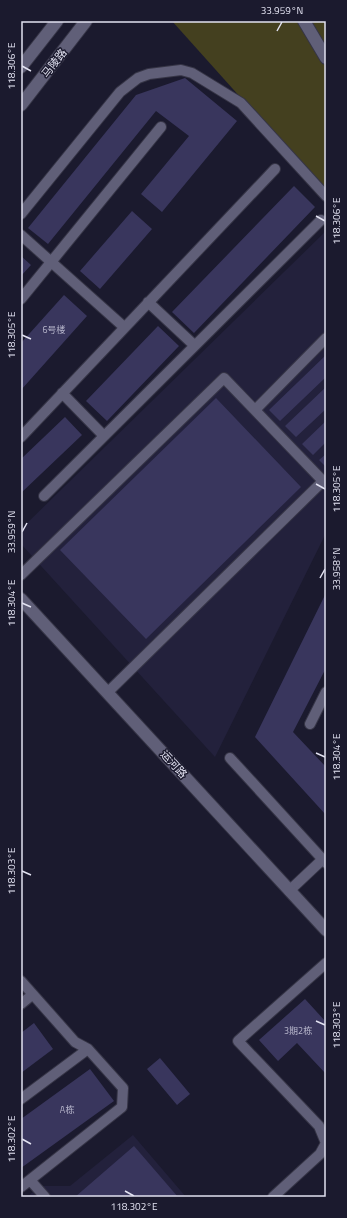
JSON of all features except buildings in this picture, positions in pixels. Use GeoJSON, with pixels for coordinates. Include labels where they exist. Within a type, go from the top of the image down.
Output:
{"type":"FeatureCollection","features":[{"type":"Feature","properties":{"kind":"street"},"geometry":{"type":"LineString","coordinates":[[21,67],[57,21]]}},
{"type":"Feature","properties":{"kind":"street","name":"马陵路"},"geometry":{"type":"LineString","coordinates":[[21,105],[86,21]]}},
{"type":"Feature","properties":{"kind":"street"},"geometry":{"type":"LineString","coordinates":[[304,21],[326,58]]}},
{"type":"Feature","properties":{"kind":"street","name":"运河路"},"geometry":{"type":"LineString","coordinates":[[21,598],[326,930]]}},
{"type":"Feature","properties":{"kind":"lane"},"geometry":{"type":"LineString","coordinates":[[21,214],[120,92],[138,78],[149,74],[181,70],[192,73],[241,103],[326,196]]}},
{"type":"Feature","properties":{"kind":"lane"},"geometry":{"type":"LineString","coordinates":[[21,298],[161,127]]}},
{"type":"Feature","properties":{"kind":"lane"},"geometry":{"type":"LineString","coordinates":[[21,437],[275,169]]}},
{"type":"Feature","properties":{"kind":"lane"},"geometry":{"type":"LineString","coordinates":[[44,496],[321,220]]}},
{"type":"Feature","properties":{"kind":"lane"},"geometry":{"type":"LineString","coordinates":[[21,235],[124,327]]}},
{"type":"Feature","properties":{"kind":"lane"},"geometry":{"type":"LineString","coordinates":[[148,302],[194,345]]}},
{"type":"Feature","properties":{"kind":"lane"},"geometry":{"type":"LineString","coordinates":[[255,410],[326,338]]}},
{"type":"Feature","properties":{"kind":"lane"},"geometry":{"type":"LineString","coordinates":[[21,575],[224,378],[323,481],[108,692]]}},
{"type":"Feature","properties":{"kind":"lane"},"geometry":{"type":"LineString","coordinates":[[62,393],[104,436]]}},
{"type":"Feature","properties":{"kind":"lane"},"geometry":{"type":"LineString","coordinates":[[310,724],[326,692]]}},
{"type":"Feature","properties":{"kind":"lane"},"geometry":{"type":"LineString","coordinates":[[230,758],[324,861],[289,890]]}},
{"type":"Feature","properties":{"kind":"lane"},"geometry":{"type":"LineString","coordinates":[[273,1197],[320,1154],[326,1143],[319,1126],[238,1041],[326,963]]}},
{"type":"Feature","properties":{"kind":"lane"},"geometry":{"type":"LineString","coordinates":[[21,982],[75,1042],[88,1049],[123,1088],[122,1107],[21,1187]]}},
{"type":"Feature","properties":{"kind":"lane"},"geometry":{"type":"LineString","coordinates":[[21,1004],[32,994]]}},
{"type":"Feature","properties":{"kind":"lane"},"geometry":{"type":"LineString","coordinates":[[21,1099],[88,1049]]}},
{"type":"Feature","properties":{"kind":"lane"},"geometry":{"type":"LineString","coordinates":[[30,1180],[45,1197]]}},
{"type":"Feature","properties":{"kind":"shaded area"},"geometry":{"type":"Polygon","coordinates":[[[172,21],[326,21],[326,193],[172,21]]]}},
{"type":"Feature","properties":{"kind":"shaded area"},"geometry":{"type":"Polygon","coordinates":[[[326,231],[326,533],[215,757],[21,544],[21,529],[326,231]]]}},
{"type":"Feature","properties":{"kind":"shaded area"},"geometry":{"type":"Polygon","coordinates":[[[133,1135],[186,1197],[27,1197],[40,1186],[70,1186],[133,1135]]]}}]}
